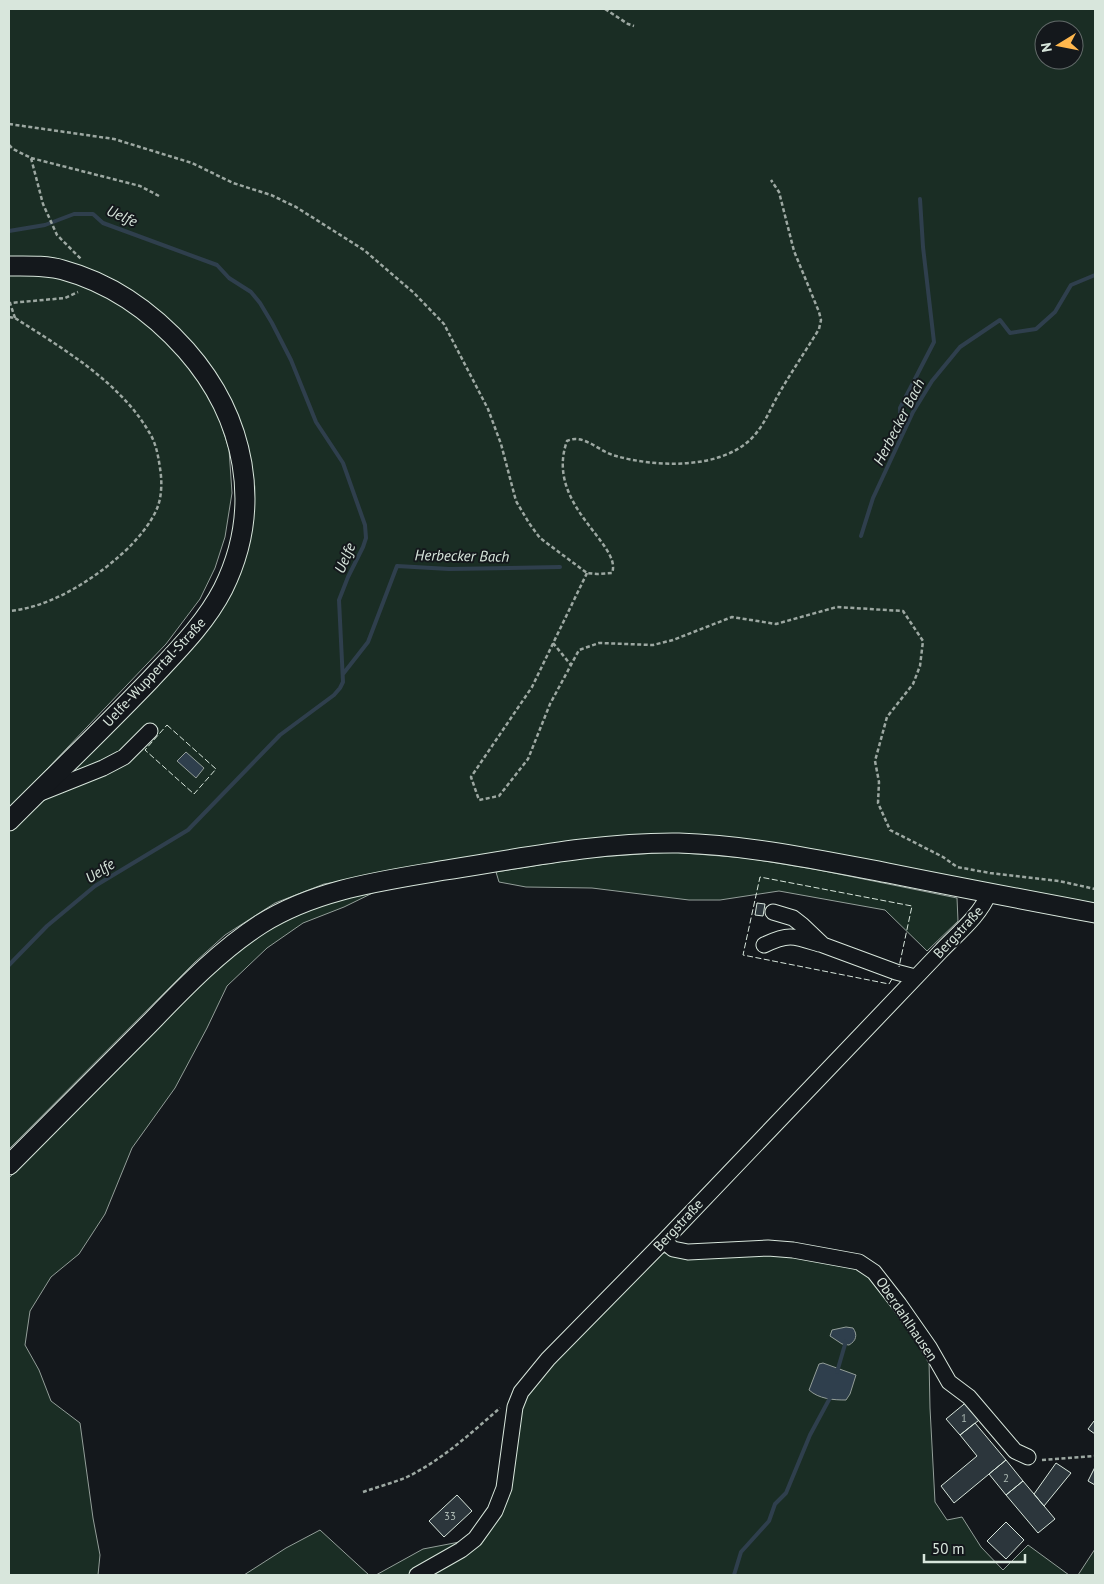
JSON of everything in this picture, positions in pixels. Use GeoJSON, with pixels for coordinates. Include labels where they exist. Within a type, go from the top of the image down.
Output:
{"type":"FeatureCollection","features":[{"type":"Feature","properties":{"kind":"main road","name":"Uelfe-Wuppertal-Straße"},"geometry":{"type":"LineString","coordinates":[[9,266],[44,267],[62,270],[94,281],[152,317],[181,345],[203,372],[223,406],[236,438],[244,480],[244,519],[236,553],[223,588],[202,620],[183,644],[128,702],[9,821]]}},
{"type":"Feature","properties":{"kind":"main road"},"geometry":{"type":"LineString","coordinates":[[9,1165],[178,995],[229,947],[277,914],[306,901],[336,891],[422,874],[546,854],[617,846],[675,843],[719,845],[772,852],[1095,913]]}},
{"type":"Feature","properties":{"kind":"street"},"geometry":{"type":"LineString","coordinates":[[34,796],[103,768],[124,757],[150,731]]}},
{"type":"Feature","properties":{"kind":"street","name":"Bergstraße"},"geometry":{"type":"LineString","coordinates":[[417,1575],[461,1550],[475,1539],[495,1511],[504,1488],[514,1414],[521,1392],[570,1335],[664,1241],[977,912],[986,901],[989,893]]}},
{"type":"Feature","properties":{"kind":"street"},"geometry":{"type":"LineString","coordinates":[[773,912],[793,918],[823,946]]}},
{"type":"Feature","properties":{"kind":"street"},"geometry":{"type":"LineString","coordinates":[[764,945],[779,938],[794,936],[915,977]]}},
{"type":"Feature","properties":{"kind":"street","name":"Oberdahlhausen"},"geometry":{"type":"LineString","coordinates":[[664,1241],[673,1249],[688,1252],[768,1248],[803,1251],[859,1262],[874,1272],[899,1304],[929,1347],[949,1382],[969,1397],[1015,1451],[1028,1457]]}},
{"type":"Feature","properties":{"kind":"path"},"geometry":{"type":"LineString","coordinates":[[605,9],[634,26]]}},
{"type":"Feature","properties":{"kind":"path"},"geometry":{"type":"LineString","coordinates":[[9,124],[114,139],[192,163],[233,182],[271,195],[296,207],[364,250],[414,293],[444,324],[488,408],[503,452],[516,501],[529,523],[540,538],[586,573],[597,574],[612,573],[613,566],[606,547],[580,515],[567,492],[563,465],[563,450],[567,441],[578,438],[612,456],[662,463],[690,463],[712,460],[733,452],[750,440],[761,427],[784,384],[819,329],[821,320],[819,312],[794,251],[779,192],[771,180]]}},
{"type":"Feature","properties":{"kind":"path"},"geometry":{"type":"LineString","coordinates":[[9,145],[31,158],[140,186],[159,196]]}},
{"type":"Feature","properties":{"kind":"path"},"geometry":{"type":"LineString","coordinates":[[14,318],[10,303],[65,298],[94,281],[92,273],[87,266],[79,256],[61,241],[54,230],[47,216],[31,158]]}},
{"type":"Feature","properties":{"kind":"path"},"geometry":{"type":"LineString","coordinates":[[9,317],[14,318],[65,350],[93,370],[137,414],[150,433],[156,448],[162,488],[158,505],[144,530],[119,556],[101,571],[56,597],[32,606],[9,611]]}},
{"type":"Feature","properties":{"kind":"path"},"geometry":{"type":"LineString","coordinates":[[586,573],[532,687],[471,777],[480,800],[499,796],[528,759],[550,704],[579,650],[600,643],[653,645],[673,640],[732,617],[776,624],[837,608],[903,612],[923,641],[920,666],[913,684],[887,717],[875,761],[879,782],[878,803],[890,830],[944,858],[957,867],[1059,881],[1095,889]]}},
{"type":"Feature","properties":{"kind":"path"},"geometry":{"type":"LineString","coordinates":[[553,642],[571,665]]}},
{"type":"Feature","properties":{"kind":"path"},"geometry":{"type":"LineString","coordinates":[[363,1492],[405,1478],[419,1470],[466,1438],[521,1392]]}},
{"type":"Feature","properties":{"kind":"path"},"geometry":{"type":"LineString","coordinates":[[1028,1457],[1042,1460],[1095,1456]]}},
{"type":"Feature","properties":{"kind":"green space"},"geometry":{"type":"Polygon","coordinates":[[[9,9],[1095,9],[1095,906],[640,837],[596,838],[324,884],[275,903],[225,935],[195,962],[9,1149],[9,821],[223,588],[244,481],[203,372],[104,286],[9,266],[9,9]]]}},
{"type":"Feature","properties":{"kind":"green space"},"geometry":{"type":"Polygon","coordinates":[[[9,269],[62,271],[134,308],[197,374],[216,408],[229,449],[232,493],[225,537],[215,568],[200,599],[166,644],[9,809],[9,269]]]}},
{"type":"Feature","properties":{"kind":"green space"},"geometry":{"type":"Polygon","coordinates":[[[671,852],[746,858],[819,870],[957,898],[958,921],[927,951],[885,910],[779,891],[720,900],[689,900],[592,888],[526,887],[499,882],[496,872],[583,858],[671,852]]]}},
{"type":"Feature","properties":{"kind":"green space"},"geometry":{"type":"Polygon","coordinates":[[[387,886],[344,907],[303,923],[267,948],[227,986],[175,1088],[132,1148],[105,1214],[79,1254],[51,1277],[30,1311],[25,1345],[39,1370],[51,1401],[80,1423],[100,1555],[98,1575],[9,1575],[9,1178],[211,972],[238,950],[281,922],[312,908],[343,897],[387,886]]]}},
{"type":"Feature","properties":{"kind":"green space"},"geometry":{"type":"Polygon","coordinates":[[[769,1250],[873,1273],[929,1360],[935,1502],[947,1520],[962,1517],[981,1547],[1003,1570],[1028,1545],[1069,1575],[376,1575],[423,1549],[475,1539],[490,1521],[523,1392],[656,1252],[681,1255],[769,1250]]]}},
{"type":"Feature","properties":{"kind":"green space"},"geometry":{"type":"Polygon","coordinates":[[[320,1530],[369,1575],[244,1575],[286,1548],[320,1530]]]}},
{"type":"Feature","properties":{"kind":"green space"},"geometry":{"type":"Polygon","coordinates":[[[1095,1549],[1095,1575],[1078,1575],[1095,1549]]]}},
{"type":"Feature","properties":{"kind":"water"},"geometry":{"type":"Polygon","coordinates":[[[186,752],[204,768],[196,778],[177,761],[186,752]]]}},
{"type":"Feature","properties":{"kind":"water"},"geometry":{"type":"Polygon","coordinates":[[[846,1327],[853,1328],[856,1335],[855,1340],[849,1345],[842,1344],[830,1336],[832,1330],[846,1327]]]}},
{"type":"Feature","properties":{"kind":"water"},"geometry":{"type":"Polygon","coordinates":[[[823,1363],[856,1375],[846,1400],[822,1397],[809,1390],[819,1364],[823,1363]]]}},
{"type":"Feature","properties":{"kind":"building"},"geometry":{"type":"Polygon","coordinates":[[[757,903],[765,904],[763,916],[755,915],[757,903]]]}},
{"type":"Feature","properties":{"kind":"building"},"geometry":{"type":"Polygon","coordinates":[[[969,1400],[983,1417],[960,1435],[946,1419],[969,1400]]]}},
{"type":"Feature","properties":{"kind":"building"},"geometry":{"type":"Polygon","coordinates":[[[1095,1422],[1095,1434],[1088,1429],[1095,1422]]]}},
{"type":"Feature","properties":{"kind":"building"},"geometry":{"type":"Polygon","coordinates":[[[975,1423],[1006,1460],[954,1503],[941,1486],[977,1456],[960,1435],[975,1423]]]}},
{"type":"Feature","properties":{"kind":"building"},"geometry":{"type":"Polygon","coordinates":[[[1006,1460],[1023,1481],[1006,1495],[989,1474],[1006,1460]]]}},
{"type":"Feature","properties":{"kind":"building"},"geometry":{"type":"Polygon","coordinates":[[[1056,1463],[1071,1473],[1044,1506],[1034,1494],[1056,1463]]]}},
{"type":"Feature","properties":{"kind":"building"},"geometry":{"type":"Polygon","coordinates":[[[1095,1467],[1095,1485],[1088,1481],[1095,1467]]]}},
{"type":"Feature","properties":{"kind":"building"},"geometry":{"type":"Polygon","coordinates":[[[1023,1481],[1055,1519],[1038,1533],[1006,1495],[1023,1481]]]}},
{"type":"Feature","properties":{"kind":"building"},"geometry":{"type":"Polygon","coordinates":[[[457,1495],[472,1511],[444,1537],[429,1521],[457,1495]]]}},
{"type":"Feature","properties":{"kind":"building"},"geometry":{"type":"Polygon","coordinates":[[[1006,1522],[1024,1540],[1006,1559],[987,1541],[1006,1522]]]}},
{"type":"Feature","properties":{"kind":"waterway"},"geometry":{"type":"LineString","coordinates":[[901,435],[900,408],[934,342],[923,247],[920,199]]}},
{"type":"Feature","properties":{"kind":"waterway","name":"Uelfe"},"geometry":{"type":"LineString","coordinates":[[9,231],[45,225],[74,214],[93,214],[103,223],[217,265],[229,278],[251,292],[272,323],[291,360],[316,422],[343,463],[365,525],[366,538],[339,600],[343,682],[340,688],[334,695],[280,735],[188,830],[95,886],[47,926],[9,965]]}},
{"type":"Feature","properties":{"kind":"waterway","name":"Herbecker Bach"},"geometry":{"type":"LineString","coordinates":[[861,536],[873,498],[913,412],[932,381],[960,347],[1000,320],[1010,333],[1036,329],[1055,312],[1071,285],[1095,275]]}},
{"type":"Feature","properties":{"kind":"waterway","name":"Herbecker Bach"},"geometry":{"type":"LineString","coordinates":[[343,674],[368,642],[397,566],[449,569],[560,567]]}},
{"type":"Feature","properties":{"kind":"waterway"},"geometry":{"type":"LineString","coordinates":[[837,1372],[846,1341]]}},
{"type":"Feature","properties":{"kind":"waterway"},"geometry":{"type":"LineString","coordinates":[[734,1575],[741,1552],[769,1521],[775,1504],[786,1493],[810,1435],[831,1396]]}},
{"type":"Feature","properties":{"kind":"fence"},"geometry":{"type":"LineString","coordinates":[[167,725],[216,769],[194,794],[145,750],[167,725]]}},
{"type":"Feature","properties":{"kind":"fence"},"geometry":{"type":"LineString","coordinates":[[892,979],[889,984],[743,955],[760,877],[912,906],[899,967]]}}]}
